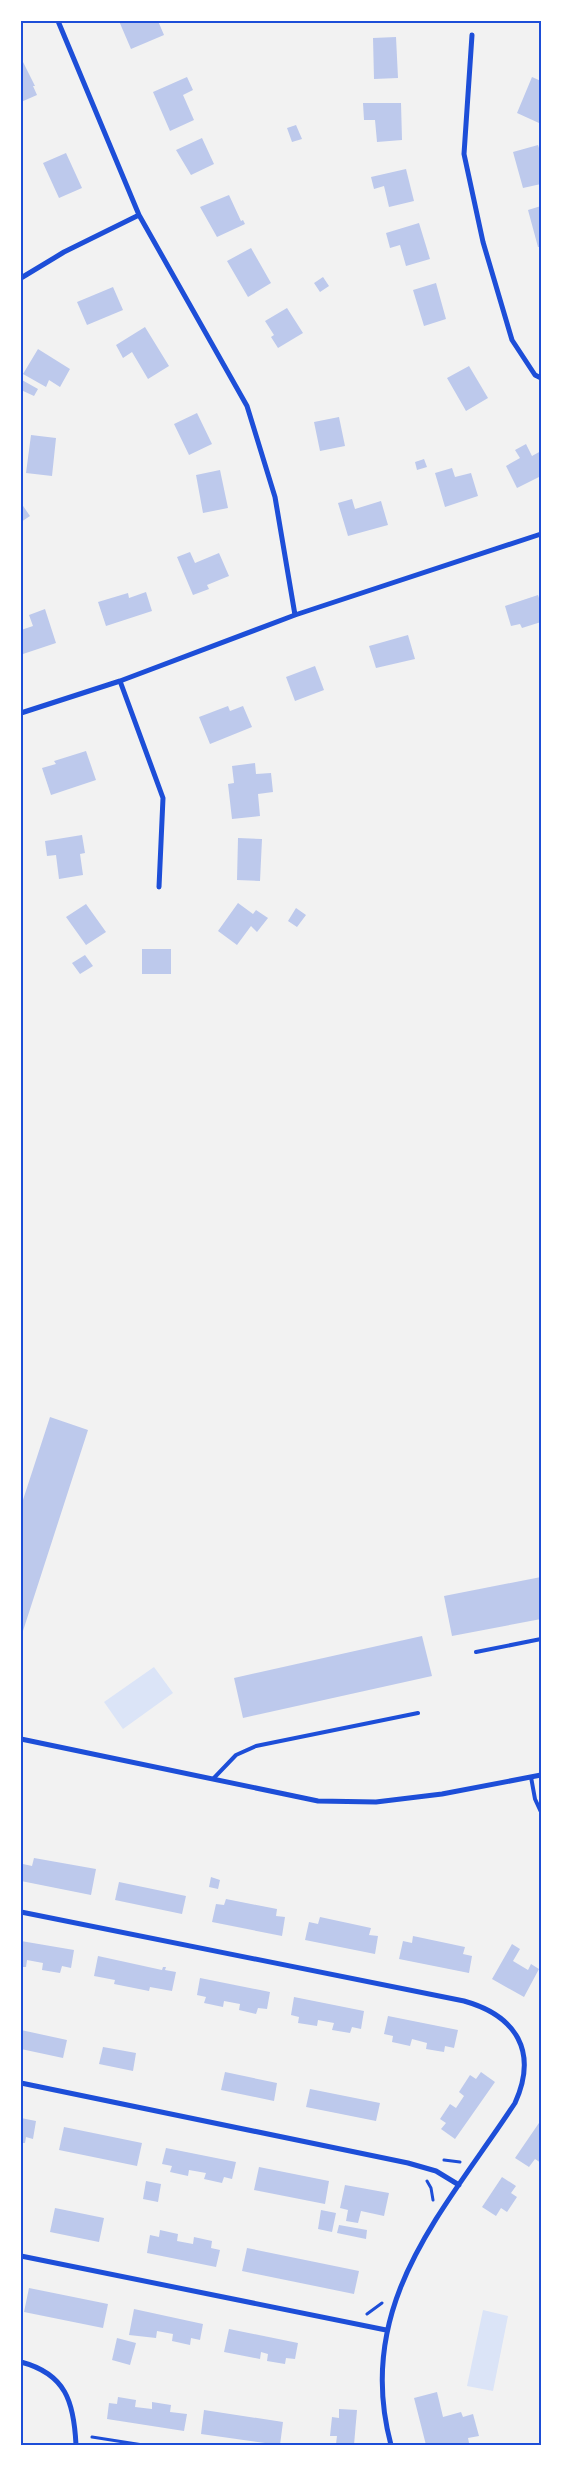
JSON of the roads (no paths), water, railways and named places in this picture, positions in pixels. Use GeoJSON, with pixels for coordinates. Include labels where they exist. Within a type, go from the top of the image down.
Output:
{"type":"FeatureCollection","features":[{"type":"Feature","properties":{"kind":"street"},"geometry":{"type":"LineString","coordinates":[[58,21],[139,215],[247,406],[275,497],[295,614]]}},
{"type":"Feature","properties":{"kind":"street"},"geometry":{"type":"LineString","coordinates":[[472,35],[464,154],[483,242],[512,340],[535,375],[541,378]]}},
{"type":"Feature","properties":{"kind":"street"},"geometry":{"type":"LineString","coordinates":[[21,278],[64,252],[139,215]]}},
{"type":"Feature","properties":{"kind":"street"},"geometry":{"type":"LineString","coordinates":[[21,713],[120,681],[295,614],[541,534]]}},
{"type":"Feature","properties":{"kind":"street"},"geometry":{"type":"LineString","coordinates":[[120,681],[163,798],[159,887]]}},
{"type":"Feature","properties":{"kind":"street"},"geometry":{"type":"LineString","coordinates":[[21,1740],[318,1801],[376,1802],[442,1794],[541,1775]]}},
{"type":"Feature","properties":{"kind":"street"},"geometry":{"type":"LineString","coordinates":[[21,1912],[464,2001],[480,2006],[502,2018],[519,2040],[523,2052],[525,2073],[515,2103],[459,2185],[412,2259],[386,2330],[382,2382],[386,2421],[391,2445]]}},
{"type":"Feature","properties":{"kind":"street"},"geometry":{"type":"LineString","coordinates":[[21,2084],[408,2162],[436,2172],[459,2185]]}},
{"type":"Feature","properties":{"kind":"street"},"geometry":{"type":"LineString","coordinates":[[21,2256],[386,2330]]}},
{"type":"Feature","properties":{"kind":"street"},"geometry":{"type":"LineString","coordinates":[[21,2362],[48,2372],[59,2382],[72,2408],[76,2445]]}},
{"type":"Feature","properties":{"kind":"lane"},"geometry":{"type":"LineString","coordinates":[[476,1652],[541,1639]]}},
{"type":"Feature","properties":{"kind":"lane"},"geometry":{"type":"LineString","coordinates":[[213,1780],[236,1755],[256,1746],[418,1713]]}},
{"type":"Feature","properties":{"kind":"lane"},"geometry":{"type":"LineString","coordinates":[[531,1777],[534,1799],[541,1812]]}}]}
